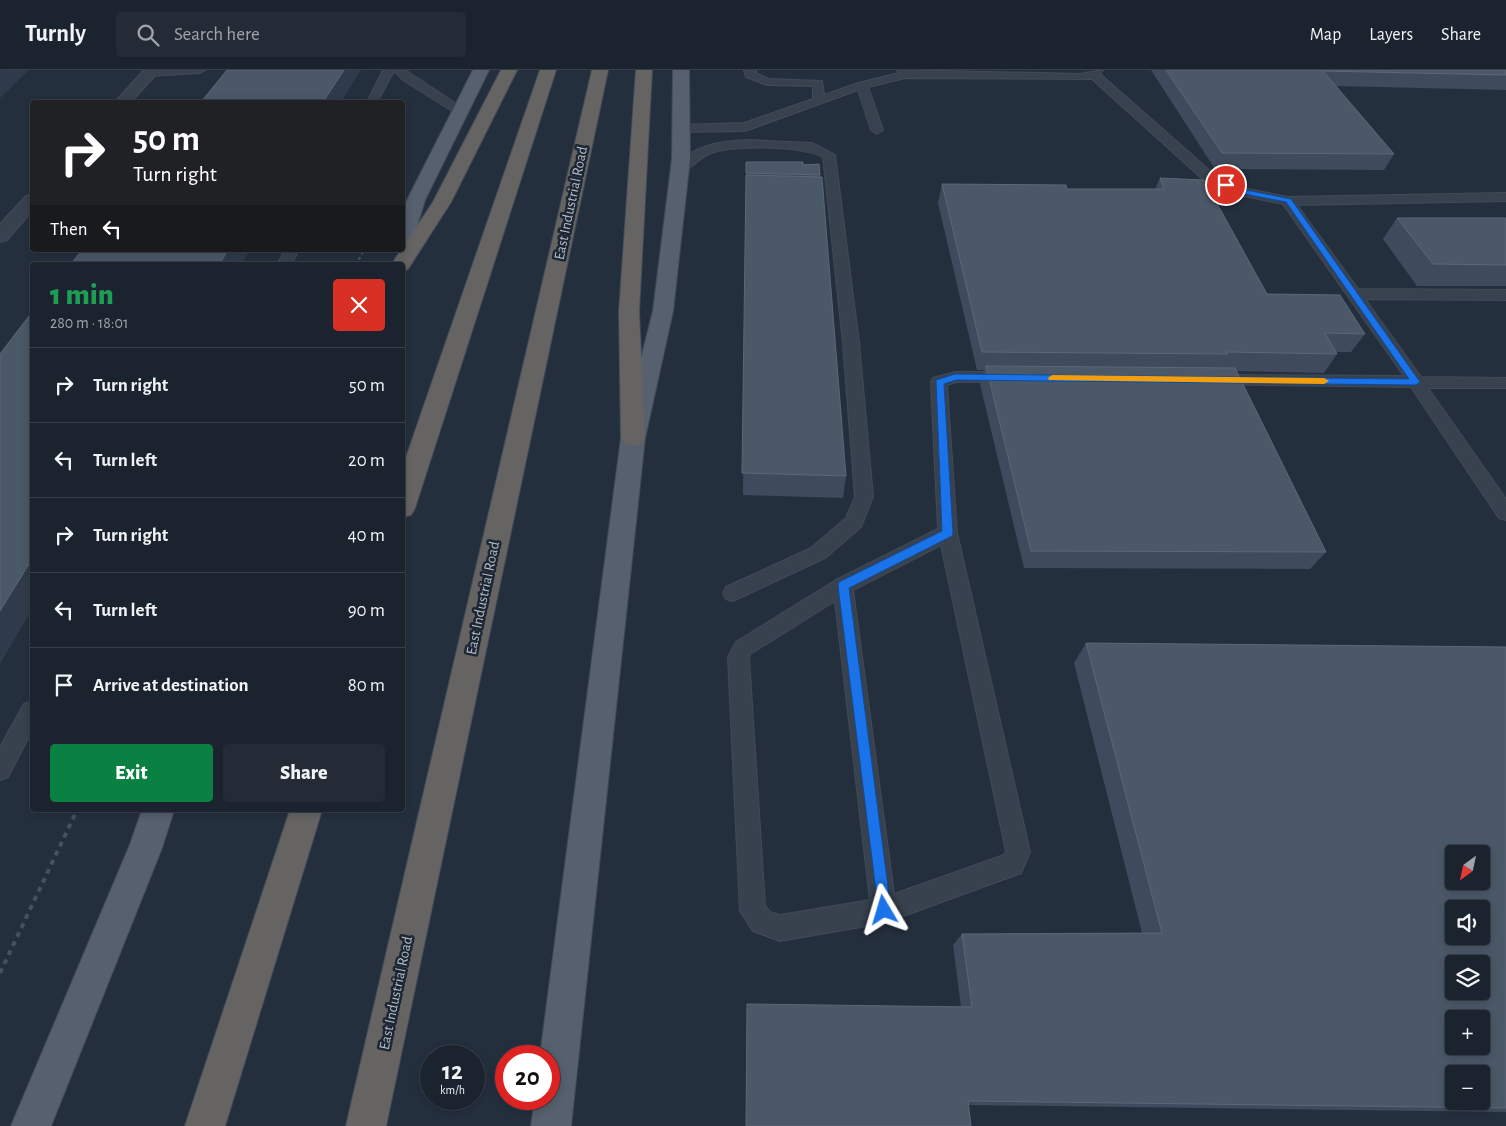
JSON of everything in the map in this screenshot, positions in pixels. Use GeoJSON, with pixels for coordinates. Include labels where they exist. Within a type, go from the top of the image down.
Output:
{"type":"FeatureCollection","features":[{"type":"Feature","properties":{"kind":"highway"},"geometry":{"type":"LineString","coordinates":[[403,262],[442,202],[509,70]]}},
{"type":"Feature","properties":{"kind":"highway"},"geometry":{"type":"LineString","coordinates":[[405,499],[462,323],[548,70]]}},
{"type":"Feature","properties":{"kind":"highway","name":"East Industrial Road"},"geometry":{"type":"LineString","coordinates":[[366,1126],[600,70]]}},
{"type":"Feature","properties":{"kind":"highway"},"geometry":{"type":"LineString","coordinates":[[633,438],[629,312],[644,70]]}},
{"type":"Feature","properties":{"kind":"highway"},"geometry":{"type":"LineString","coordinates":[[205,1126],[305,812]]}},
{"type":"Feature","properties":{"kind":"main road"},"geometry":{"type":"LineString","coordinates":[[405,234],[416,200],[481,70]]}},
{"type":"Feature","properties":{"kind":"main road"},"geometry":{"type":"LineString","coordinates":[[551,1126],[633,438],[663,312],[680,168],[682,70]]}},
{"type":"Feature","properties":{"kind":"main road"},"geometry":{"type":"LineString","coordinates":[[31,1126],[145,848],[157,812]]}},
{"type":"Feature","properties":{"kind":"street"},"geometry":{"type":"LineString","coordinates":[[124,100],[151,72]]}},
{"type":"Feature","properties":{"kind":"street"},"geometry":{"type":"LineString","coordinates":[[0,236],[30,202]]}},
{"type":"Feature","properties":{"kind":"lane"},"geometry":{"type":"LineString","coordinates":[[151,72],[199,70]]}},
{"type":"Feature","properties":{"kind":"lane"},"geometry":{"type":"LineString","coordinates":[[373,100],[389,70]]}},
{"type":"Feature","properties":{"kind":"lane"},"geometry":{"type":"LineString","coordinates":[[399,70],[407,78],[461,111]]}},
{"type":"Feature","properties":{"kind":"lane"},"geometry":{"type":"LineString","coordinates":[[750,70],[750,74],[767,82],[818,83]]}},
{"type":"Feature","properties":{"kind":"lane"},"geometry":{"type":"LineString","coordinates":[[816,70],[819,99]]}},
{"type":"Feature","properties":{"kind":"lane"},"geometry":{"type":"LineString","coordinates":[[681,129],[745,127],[819,99],[904,72],[1079,77],[1096,72],[1212,180],[1239,191],[1288,201],[1506,197]]}},
{"type":"Feature","properties":{"kind":"lane"},"geometry":{"type":"LineString","coordinates":[[862,85],[877,130]]}},
{"type":"Feature","properties":{"kind":"lane"},"geometry":{"type":"LineString","coordinates":[[680,168],[702,152],[721,145],[748,144],[812,147],[829,155],[829,194],[851,342],[864,497],[854,522],[818,553],[733,593]]}},
{"type":"Feature","properties":{"kind":"lane"},"geometry":{"type":"LineString","coordinates":[[1288,201],[1506,513]]}},
{"type":"Feature","properties":{"kind":"lane"},"geometry":{"type":"LineString","coordinates":[[1354,294],[1506,295]]}},
{"type":"Feature","properties":{"kind":"lane"},"geometry":{"type":"LineString","coordinates":[[948,533],[843,586],[744,648],[738,657],[753,911],[762,922],[780,928],[884,910],[1012,864],[1018,852],[948,533],[939,382],[955,377],[1024,377]]}},
{"type":"Feature","properties":{"kind":"lane"},"geometry":{"type":"LineString","coordinates":[[1200,380],[1506,383]]}},
{"type":"Feature","properties":{"kind":"lane"},"geometry":{"type":"LineString","coordinates":[[843,586],[884,910]]}},
{"type":"Feature","properties":{"kind":"lane"},"geometry":{"type":"LineString","coordinates":[[0,769],[30,716]]}},
{"type":"Feature","properties":{"kind":"path"},"geometry":{"type":"LineString","coordinates":[[0,973],[76,812]]}},
{"type":"Feature","properties":{"kind":"building"},"geometry":{"type":"Polygon","coordinates":[[[227,70],[344,70],[324,100],[203,100],[227,70]]]}},
{"type":"Feature","properties":{"kind":"building"},"geometry":{"type":"Polygon","coordinates":[[[1166,70],[1506,70],[1506,75],[1323,71],[1394,154],[1222,153],[1166,70]]]}},
{"type":"Feature","properties":{"kind":"building"},"geometry":{"type":"Polygon","coordinates":[[[746,162],[803,162],[803,165],[819,164],[820,175],[746,173],[746,162]]]}},
{"type":"Feature","properties":{"kind":"building"},"geometry":{"type":"Polygon","coordinates":[[[746,175],[822,177],[846,476],[742,473],[746,175]]]}},
{"type":"Feature","properties":{"kind":"building"},"geometry":{"type":"Polygon","coordinates":[[[1160,178],[1204,180],[1267,294],[1340,295],[1365,334],[1325,333],[1337,354],[982,352],[942,184],[1066,185],[1067,189],[1164,189],[1160,178]]]}},
{"type":"Feature","properties":{"kind":"building"},"geometry":{"type":"Polygon","coordinates":[[[1397,218],[1506,218],[1506,265],[1433,264],[1397,218]]]}},
{"type":"Feature","properties":{"kind":"building"},"geometry":{"type":"Polygon","coordinates":[[[80,252],[227,252],[221,262],[72,262],[80,252]]]}},
{"type":"Feature","properties":{"kind":"building"},"geometry":{"type":"Polygon","coordinates":[[[30,315],[30,562],[0,611],[0,354],[30,315]]]}},
{"type":"Feature","properties":{"kind":"building"},"geometry":{"type":"Polygon","coordinates":[[[986,366],[1235,368],[1326,552],[1031,551],[986,366]]]}},
{"type":"Feature","properties":{"kind":"building"},"geometry":{"type":"Polygon","coordinates":[[[1086,643],[1506,647],[1506,1108],[1490,1108],[1490,1065],[1445,1065],[1445,1107],[968,1101],[971,1126],[746,1126],[747,1004],[972,1007],[962,934],[1162,933],[1086,643]]]}},
{"type":"Feature","properties":{"kind":"slow traffic"},"geometry":{"type":"LineString","coordinates":[[1052,378],[1324,381]]}},
{"type":"Feature","properties":{"kind":"route"},"geometry":{"type":"LineString","coordinates":[[884,910],[843,586],[948,533],[939,382],[955,377],[1416,382],[1288,201],[1239,191],[1226,185]]}}]}
